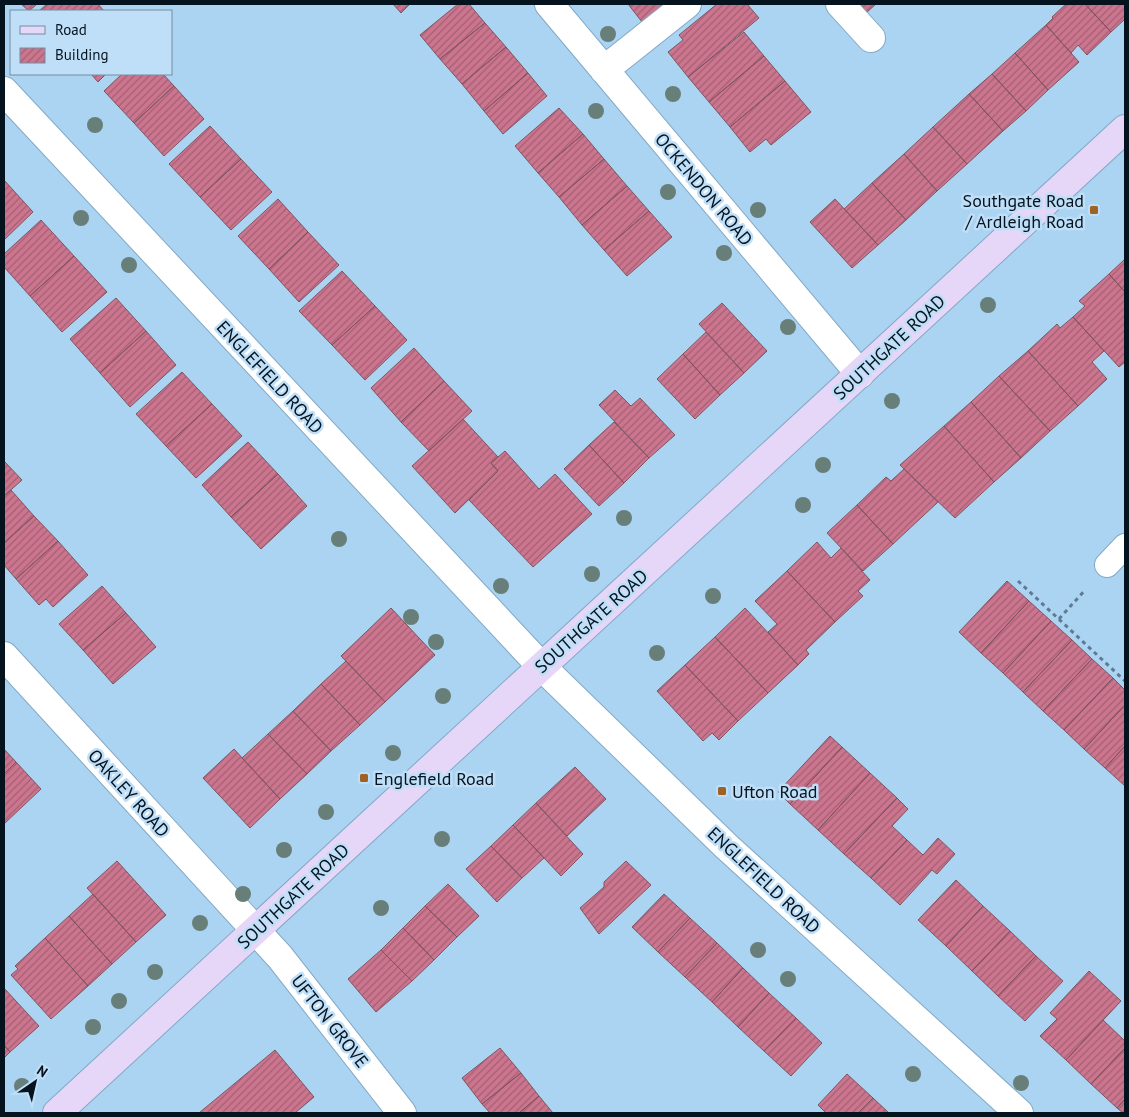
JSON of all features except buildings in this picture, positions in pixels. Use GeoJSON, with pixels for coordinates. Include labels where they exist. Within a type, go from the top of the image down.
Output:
{"type":"FeatureCollection","features":[{"type":"Feature","properties":{"kind":"main road","name":"SOUTHGATE ROAD"},"geometry":{"type":"LineString","coordinates":[[56,1113],[1125,128]]}},
{"type":"Feature","properties":{"kind":"street","name":"OCKENDON ROAD"},"geometry":{"type":"LineString","coordinates":[[549,4],[860,374]]}},
{"type":"Feature","properties":{"kind":"street"},"geometry":{"type":"LineString","coordinates":[[604,70],[686,4]]}},
{"type":"Feature","properties":{"kind":"street"},"geometry":{"type":"LineString","coordinates":[[840,4],[871,38]]}},
{"type":"Feature","properties":{"kind":"street","name":"ENGLEFIELD ROAD"},"geometry":{"type":"LineString","coordinates":[[4,91],[541,666],[726,846],[1019,1113]]}},
{"type":"Feature","properties":{"kind":"street","name":"OAKLEY ROAD"},"geometry":{"type":"LineString","coordinates":[[4,656],[256,930]]}},
{"type":"Feature","properties":{"kind":"street","name":"UFTON GROVE"},"geometry":{"type":"LineString","coordinates":[[256,930],[280,957],[402,1113]]}},
{"type":"Feature","properties":{"kind":"lane"},"geometry":{"type":"LineString","coordinates":[[1108,565],[1125,546]]}},
{"type":"Feature","properties":{"kind":"path"},"geometry":{"type":"LineString","coordinates":[[1059,618],[1108,565]]}},
{"type":"Feature","properties":{"kind":"path"},"geometry":{"type":"LineString","coordinates":[[1018,581],[1125,681]]}},
{"type":"Feature","properties":{"kind":"place","name":"Southgate Road / Ardleigh Road"},"geometry":{"type":"Point","coordinates":[1094,210]}},
{"type":"Feature","properties":{"kind":"place","name":"Englefield Road"},"geometry":{"type":"Point","coordinates":[364,778]}},
{"type":"Feature","properties":{"kind":"place","name":"Ufton Road"},"geometry":{"type":"Point","coordinates":[722,791]}}]}
